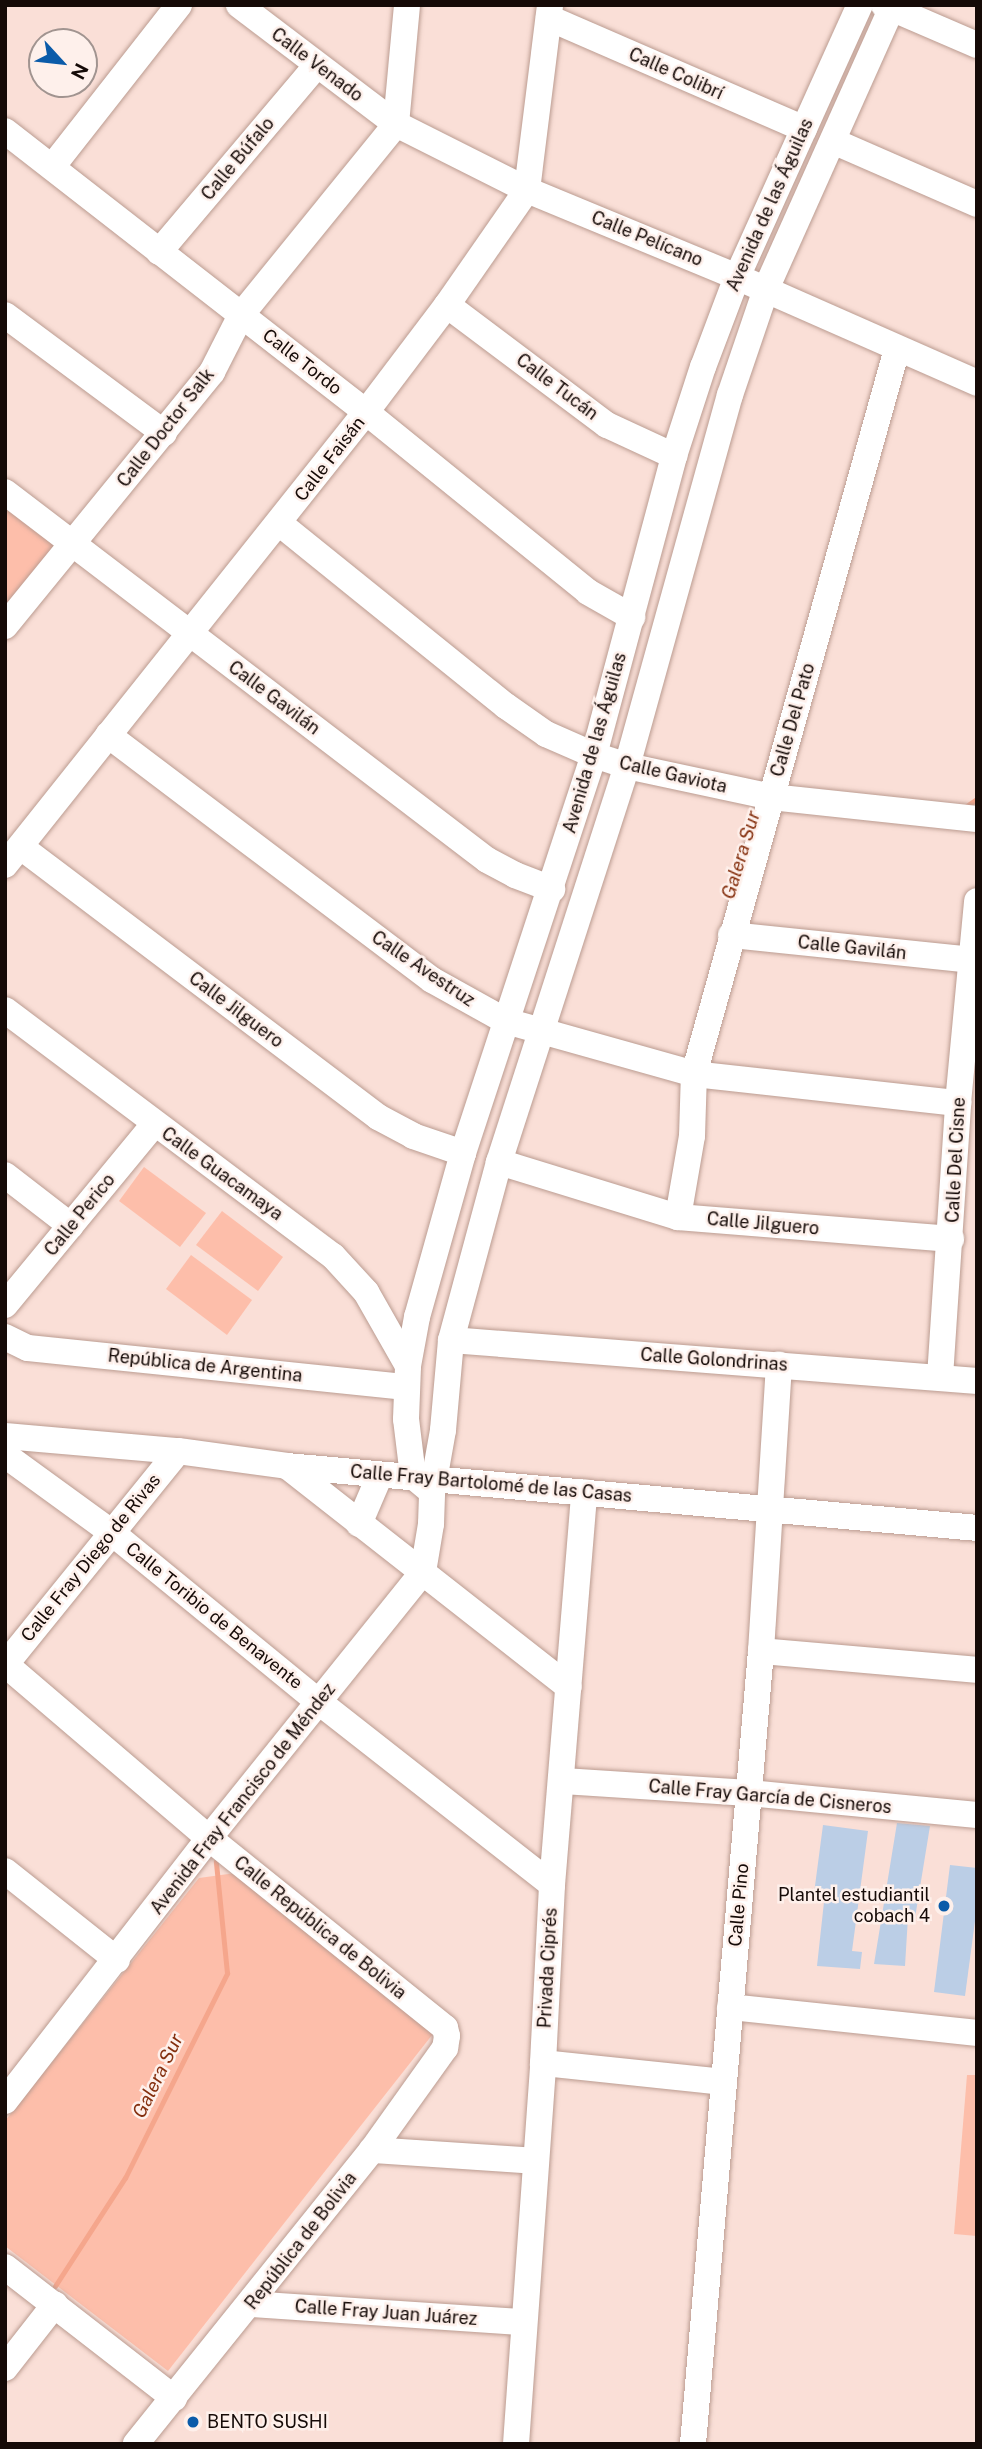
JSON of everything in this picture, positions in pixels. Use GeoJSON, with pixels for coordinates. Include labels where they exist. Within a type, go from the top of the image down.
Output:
{"type":"FeatureCollection","features":[{"type":"Feature","properties":{"kind":"street"},"geometry":{"type":"LineString","coordinates":[[52,167],[179,5]]}},
{"type":"Feature","properties":{"kind":"street","name":"Calle Venado"},"geometry":{"type":"LineString","coordinates":[[239,5],[316,66],[396,124]]}},
{"type":"Feature","properties":{"kind":"street"},"geometry":{"type":"LineString","coordinates":[[396,124],[407,5]]}},
{"type":"Feature","properties":{"kind":"street","name":"Avenida de las Águilas"},"geometry":{"type":"LineString","coordinates":[[426,1482],[407,1377],[417,1317],[463,1153],[594,755],[674,456],[737,277],[860,5]]}},
{"type":"Feature","properties":{"kind":"street"},"geometry":{"type":"LineString","coordinates":[[889,6],[977,45]]}},
{"type":"Feature","properties":{"kind":"street","name":"Avenida de las Águilas"},"geometry":{"type":"LineString","coordinates":[[426,1482],[451,1340],[499,1162],[627,766],[730,395],[766,289],[833,141],[889,6]]}},
{"type":"Feature","properties":{"kind":"street","name":"Calle Colibrí"},"geometry":{"type":"LineString","coordinates":[[549,12],[804,129]]}},
{"type":"Feature","properties":{"kind":"street","name":"Calle Faisán"},"geometry":{"type":"LineString","coordinates":[[13,856],[366,412],[447,305],[527,190],[549,12]]}},
{"type":"Feature","properties":{"kind":"street","name":"Calle Búfalo"},"geometry":{"type":"LineString","coordinates":[[159,252],[316,66]]}},
{"type":"Feature","properties":{"kind":"street","name":"Calle Pelícano"},"geometry":{"type":"LineString","coordinates":[[396,124],[527,190],[766,289],[977,383]]}},
{"type":"Feature","properties":{"kind":"street","name":"Calle Doctor Salk"},"geometry":{"type":"LineString","coordinates":[[5,626],[212,372],[241,315],[396,124]]}},
{"type":"Feature","properties":{"kind":"street","name":"Calle Tordo"},"geometry":{"type":"LineString","coordinates":[[5,131],[366,412],[588,592],[632,617]]}},
{"type":"Feature","properties":{"kind":"street"},"geometry":{"type":"LineString","coordinates":[[833,141],[977,204]]}},
{"type":"Feature","properties":{"kind":"street","name":"Calle Tucán"},"geometry":{"type":"LineString","coordinates":[[447,305],[607,425],[674,456]]}},
{"type":"Feature","properties":{"kind":"street"},"geometry":{"type":"LineString","coordinates":[[5,315],[164,433]]}},
{"type":"Feature","properties":{"kind":"street","name":"Calle Del Pato"},"geometry":{"type":"LineString","coordinates":[[678,1217],[691,1136],[694,1074],[897,349]]}},
{"type":"Feature","properties":{"kind":"street","name":"Calle Gavilán"},"geometry":{"type":"LineString","coordinates":[[5,492],[487,860],[515,875],[552,889]]}},
{"type":"Feature","properties":{"kind":"street","name":"Calle Gaviota"},"geometry":{"type":"LineString","coordinates":[[279,523],[506,706],[546,734],[594,755],[627,766],[771,797],[977,819]]}},
{"type":"Feature","properties":{"kind":"street","name":"Calle Avestruz"},"geometry":{"type":"LineString","coordinates":[[108,735],[432,980],[506,1021],[542,1034],[694,1074],[958,1103]]}},
{"type":"Feature","properties":{"kind":"street","name":"Calle Jilguero"},"geometry":{"type":"LineString","coordinates":[[13,856],[377,1117],[413,1136],[463,1153]]}},
{"type":"Feature","properties":{"kind":"street","name":"Calle Del Cisne"},"geometry":{"type":"LineString","coordinates":[[940,1377],[958,1103],[977,901]]}},
{"type":"Feature","properties":{"kind":"street","name":"Calle Gavilán"},"geometry":{"type":"LineString","coordinates":[[731,935],[972,960]]}},
{"type":"Feature","properties":{"kind":"street","name":"Calle Guacamaya"},"geometry":{"type":"LineString","coordinates":[[5,1010],[333,1256],[366,1292],[407,1377]]}},
{"type":"Feature","properties":{"kind":"street","name":"Calle Perico"},"geometry":{"type":"LineString","coordinates":[[5,1305],[154,1124]]}},
{"type":"Feature","properties":{"kind":"street","name":"Calle Jilguero"},"geometry":{"type":"LineString","coordinates":[[499,1162],[678,1217],[951,1239]]}},
{"type":"Feature","properties":{"kind":"street"},"geometry":{"type":"LineString","coordinates":[[5,1175],[71,1226]]}},
{"type":"Feature","properties":{"kind":"street","name":"República de Argentina"},"geometry":{"type":"LineString","coordinates":[[5,1337],[29,1348],[407,1377]]}},
{"type":"Feature","properties":{"kind":"street","name":"Calle Golondrinas"},"geometry":{"type":"LineString","coordinates":[[451,1340],[977,1381]]}},
{"type":"Feature","properties":{"kind":"street","name":"Calle Pino"},"geometry":{"type":"LineString","coordinates":[[693,2444],[761,1651],[779,1365]]}},
{"type":"Feature","properties":{"kind":"street","name":"Calle Fray Bartolomé de las Casas"},"geometry":{"type":"LineString","coordinates":[[5,1436],[178,1451],[426,1482],[584,1492],[977,1528]]}},
{"type":"Feature","properties":{"kind":"street","name":"Calle Fray Diego de Rivas"},"geometry":{"type":"LineString","coordinates":[[5,1664],[178,1451]]}},
{"type":"Feature","properties":{"kind":"street","name":"Calle Toribio de Benavente"},"geometry":{"type":"LineString","coordinates":[[5,1455],[111,1532],[318,1702],[552,1885]]}},
{"type":"Feature","properties":{"kind":"street"},"geometry":{"type":"LineString","coordinates":[[287,1466],[569,1687]]}},
{"type":"Feature","properties":{"kind":"street"},"geometry":{"type":"LineString","coordinates":[[359,1524],[380,1475]]}},
{"type":"Feature","properties":{"kind":"street","name":"Avenida Fray Francisco de Méndez"},"geometry":{"type":"LineString","coordinates":[[5,2101],[13,2074],[117,1960],[209,1838],[423,1572],[432,1524],[426,1482]]}},
{"type":"Feature","properties":{"kind":"street","name":"Privada Ciprés"},"geometry":{"type":"LineString","coordinates":[[516,2444],[522,2322],[543,2063],[552,1885],[563,1781],[584,1492]]}},
{"type":"Feature","properties":{"kind":"street"},"geometry":{"type":"LineString","coordinates":[[761,1651],[977,1670]]}},
{"type":"Feature","properties":{"kind":"street","name":"Calle República de Bolivia"},"geometry":{"type":"LineString","coordinates":[[5,1664],[209,1838],[444,2028]]}},
{"type":"Feature","properties":{"kind":"street","name":"Calle Fray García de Cisneros"},"geometry":{"type":"LineString","coordinates":[[563,1781],[749,1793],[977,1815]]}},
{"type":"Feature","properties":{"kind":"street"},"geometry":{"type":"LineString","coordinates":[[5,1871],[117,1960]]}},
{"type":"Feature","properties":{"kind":"street"},"geometry":{"type":"LineString","coordinates":[[730,2007],[977,2033]]}},
{"type":"Feature","properties":{"kind":"street","name":"República de Bolivia"},"geometry":{"type":"LineString","coordinates":[[136,2444],[372,2150],[445,2048],[447,2036],[444,2028]]}},
{"type":"Feature","properties":{"kind":"street"},"geometry":{"type":"LineString","coordinates":[[543,2063],[723,2082]]}},
{"type":"Feature","properties":{"kind":"street"},"geometry":{"type":"LineString","coordinates":[[372,2150],[536,2161]]}},
{"type":"Feature","properties":{"kind":"street"},"geometry":{"type":"LineString","coordinates":[[5,2267],[174,2398]]}},
{"type":"Feature","properties":{"kind":"street"},"geometry":{"type":"LineString","coordinates":[[5,2368],[55,2304]]}},
{"type":"Feature","properties":{"kind":"street","name":"Calle Fray Juan Juárez"},"geometry":{"type":"LineString","coordinates":[[250,2304],[522,2322]]}},
{"type":"Feature","properties":{"kind":"shaded area"},"geometry":{"type":"Polygon","coordinates":[[[5,505],[53,541],[54,554],[5,616],[5,505]]]}},
{"type":"Feature","properties":{"kind":"shaded area"},"geometry":{"type":"Polygon","coordinates":[[[144,1167],[206,1213],[180,1247],[119,1201],[144,1167]]]}},
{"type":"Feature","properties":{"kind":"shaded area"},"geometry":{"type":"Polygon","coordinates":[[[222,1211],[283,1257],[258,1291],[196,1245],[222,1211]]]}},
{"type":"Feature","properties":{"kind":"shaded area"},"geometry":{"type":"Polygon","coordinates":[[[191,1255],[252,1300],[227,1335],[166,1289],[191,1255]]]}},
{"type":"Feature","properties":{"kind":"shaded area"},"geometry":{"type":"Polygon","coordinates":[[[243,1872],[436,2030],[168,2371],[5,2246],[5,2121],[199,1878],[243,1872]]]}},
{"type":"Feature","properties":{"kind":"shaded area"},"geometry":{"type":"Polygon","coordinates":[[[967,2075],[977,2075],[977,2236],[954,2234],[967,2075]]]}},
{"type":"Feature","properties":{"kind":"building"},"geometry":{"type":"Polygon","coordinates":[[[897,1823],[930,1826],[915,1918],[908,1917],[905,1966],[874,1964],[897,1823]]]}},
{"type":"Feature","properties":{"kind":"building"},"geometry":{"type":"Polygon","coordinates":[[[823,1825],[868,1831],[852,1951],[862,1952],[860,1969],[817,1966],[824,1902],[813,1901],[823,1825]]]}},
{"type":"Feature","properties":{"kind":"building"},"geometry":{"type":"Polygon","coordinates":[[[950,1865],[977,1868],[977,1906],[965,1996],[934,1992],[950,1865]]]}},
{"type":"Feature","properties":{"kind":"waterway","name":"Galera Sur"},"geometry":{"type":"LineString","coordinates":[[965,807],[977,799]]}},
{"type":"Feature","properties":{"kind":"waterway","name":"Galera Sur"},"geometry":{"type":"LineString","coordinates":[[55,2286],[125,2178],[227,1973],[216,1862]]}},
{"type":"Feature","properties":{"kind":"place","name":"Plantel estudiantil cobach 4"},"geometry":{"type":"Point","coordinates":[944,1906]}},
{"type":"Feature","properties":{"kind":"place","name":"BENTO SUSHI"},"geometry":{"type":"Point","coordinates":[193,2422]}}]}
